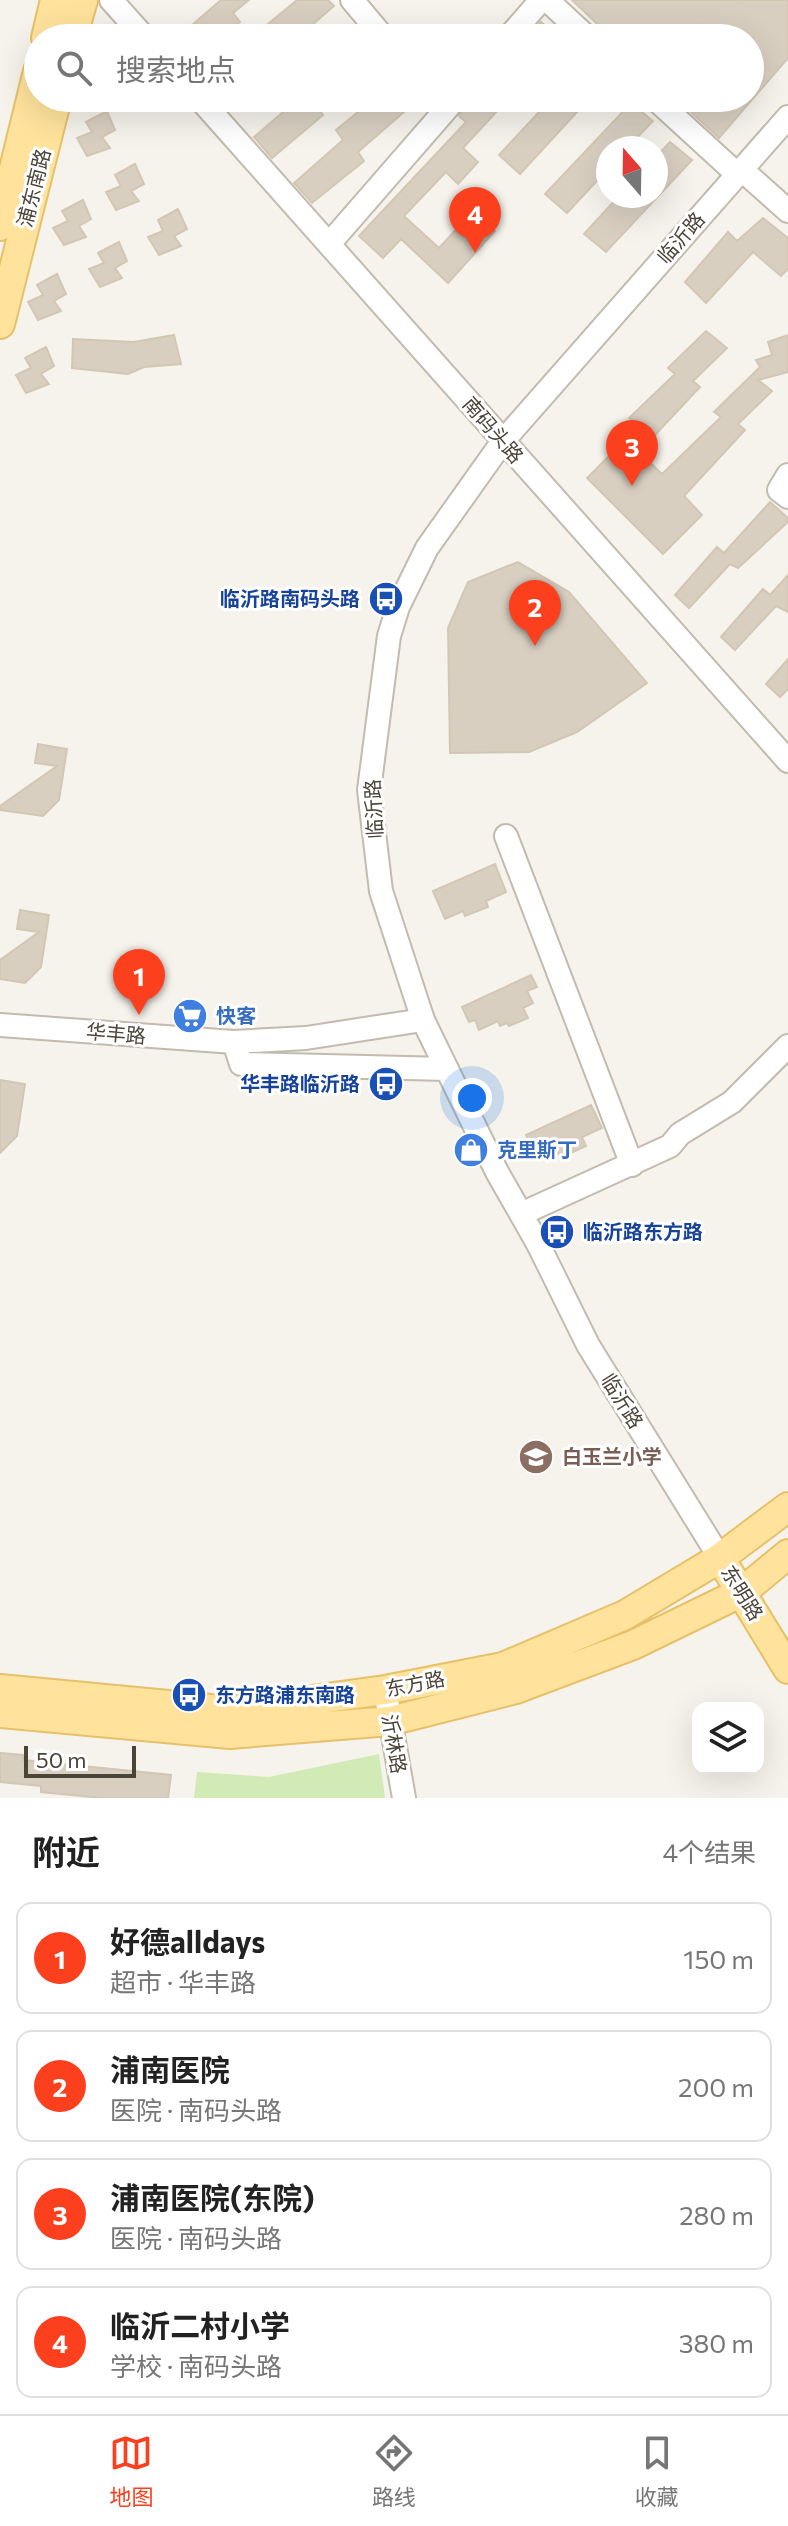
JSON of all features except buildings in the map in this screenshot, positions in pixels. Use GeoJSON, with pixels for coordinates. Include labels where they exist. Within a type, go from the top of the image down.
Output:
{"type":"FeatureCollection","features":[{"type":"Feature","properties":{"kind":"main road"},"geometry":{"type":"LineString","coordinates":[[49,24],[55,0]]}},
{"type":"Feature","properties":{"kind":"main road"},"geometry":{"type":"LineString","coordinates":[[76,24],[83,0]]}},
{"type":"Feature","properties":{"kind":"main road","name":"浦东南路"},"geometry":{"type":"LineString","coordinates":[[0,226],[28,112]]}},
{"type":"Feature","properties":{"kind":"main road","name":"浦东南路"},"geometry":{"type":"LineString","coordinates":[[0,324],[53,112]]}},
{"type":"Feature","properties":{"kind":"main road","name":"东方路"},"geometry":{"type":"LineString","coordinates":[[0,1689],[231,1711],[385,1690],[503,1667],[625,1615],[720,1558],[788,1507]]}},
{"type":"Feature","properties":{"kind":"main road","name":"东方路"},"geometry":{"type":"LineString","coordinates":[[0,1713],[230,1734],[390,1721],[530,1683],[633,1645],[742,1592],[788,1554]]}},
{"type":"Feature","properties":{"kind":"main road","name":"东明路"},"geometry":{"type":"LineString","coordinates":[[720,1558],[788,1669]]}},
{"type":"Feature","properties":{"kind":"street"},"geometry":{"type":"LineString","coordinates":[[111,0],[132,24]]}},
{"type":"Feature","properties":{"kind":"street"},"geometry":{"type":"LineString","coordinates":[[352,0],[372,24]]}},
{"type":"Feature","properties":{"kind":"street"},"geometry":{"type":"LineString","coordinates":[[521,24],[544,0],[572,24]]}},
{"type":"Feature","properties":{"kind":"street","name":"南码头路"},"geometry":{"type":"LineString","coordinates":[[211,112],[788,761]]}},
{"type":"Feature","properties":{"kind":"street"},"geometry":{"type":"LineString","coordinates":[[329,244],[438,112]]}},
{"type":"Feature","properties":{"kind":"street"},"geometry":{"type":"LineString","coordinates":[[670,112],[788,211]]}},
{"type":"Feature","properties":{"kind":"street","name":"临沂路"},"geometry":{"type":"LineString","coordinates":[[720,1558],[588,1345],[497,1172],[423,1020],[381,891],[369,790],[389,636],[398,607],[427,548],[503,441],[788,117]]}},
{"type":"Feature","properties":{"kind":"street"},"geometry":{"type":"LineString","coordinates":[[788,475],[779,490],[788,497]]}},
{"type":"Feature","properties":{"kind":"street"},"geometry":{"type":"LineString","coordinates":[[506,836],[632,1165]]}},
{"type":"Feature","properties":{"kind":"street","name":"华丰路"},"geometry":{"type":"LineString","coordinates":[[0,1025],[234,1042],[306,1038],[423,1020]]}},
{"type":"Feature","properties":{"kind":"street"},"geometry":{"type":"LineString","coordinates":[[234,1042],[241,1064],[447,1069]]}},
{"type":"Feature","properties":{"kind":"street"},"geometry":{"type":"LineString","coordinates":[[521,1214],[670,1146],[680,1134],[732,1102],[788,1046]]}},
{"type":"Feature","properties":{"kind":"street","name":"沂林路"},"geometry":{"type":"LineString","coordinates":[[385,1690],[404,1798]]}},
{"type":"Feature","properties":{"kind":"green space"},"geometry":{"type":"Polygon","coordinates":[[[379,1754],[385,1798],[194,1798],[197,1772],[269,1777],[379,1754]]]}},
{"type":"Feature","properties":{"kind":"place","name":"临沂二村小学"},"geometry":{"type":"Point","coordinates":[475,253]}},
{"type":"Feature","properties":{"kind":"place","name":"浦南医院(东院)"},"geometry":{"type":"Point","coordinates":[632,486]}},
{"type":"Feature","properties":{"kind":"place","name":"临沂路南码头路"},"geometry":{"type":"Point","coordinates":[386,599]}},
{"type":"Feature","properties":{"kind":"place","name":"浦南医院"},"geometry":{"type":"Point","coordinates":[535,646]}},
{"type":"Feature","properties":{"kind":"place","name":"好德alldays"},"geometry":{"type":"Point","coordinates":[139,1015]}},
{"type":"Feature","properties":{"kind":"place","name":"快客"},"geometry":{"type":"Point","coordinates":[190,1016]}},
{"type":"Feature","properties":{"kind":"place","name":"华丰路临沂路"},"geometry":{"type":"Point","coordinates":[386,1084]}},
{"type":"Feature","properties":{"kind":"place","name":"克里斯丁"},"geometry":{"type":"Point","coordinates":[471,1150]}},
{"type":"Feature","properties":{"kind":"place","name":"临沂路东方路"},"geometry":{"type":"Point","coordinates":[557,1232]}},
{"type":"Feature","properties":{"kind":"place","name":"白玉兰小学"},"geometry":{"type":"Point","coordinates":[536,1457]}},
{"type":"Feature","properties":{"kind":"place","name":"东方路浦东南路"},"geometry":{"type":"Point","coordinates":[189,1695]}}]}
